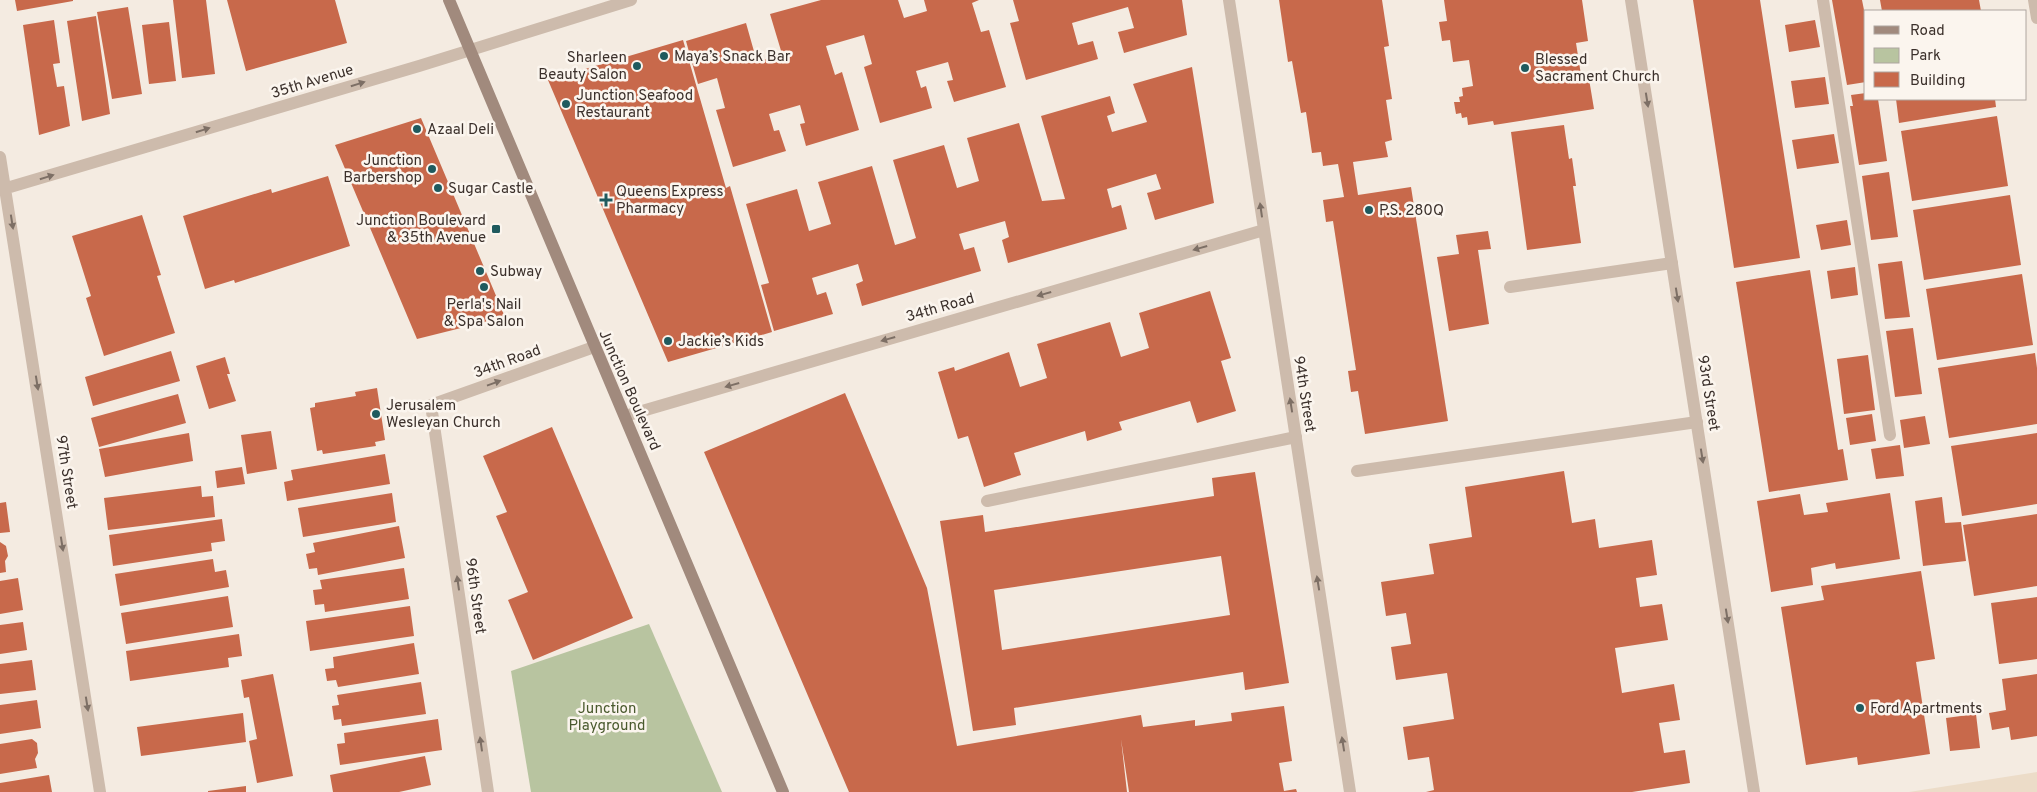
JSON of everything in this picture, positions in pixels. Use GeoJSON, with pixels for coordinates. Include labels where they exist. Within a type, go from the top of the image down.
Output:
{"type":"FeatureCollection","features":[{"type":"Feature","properties":{"kind":"main road","name":"Junction Boulevard"},"geometry":{"type":"LineString","coordinates":[[449,0],[783,792]]}},
{"type":"Feature","properties":{"kind":"street","name":"35th Avenue"},"geometry":{"type":"LineString","coordinates":[[3,189],[631,0]]}},
{"type":"Feature","properties":{"kind":"street","name":"94th Street"},"geometry":{"type":"LineString","coordinates":[[1229,0],[1350,792]]}},
{"type":"Feature","properties":{"kind":"street","name":"93rd Street"},"geometry":{"type":"LineString","coordinates":[[1631,0],[1754,792]]}},
{"type":"Feature","properties":{"kind":"street"},"geometry":{"type":"LineString","coordinates":[[1823,0],[1890,435]]}},
{"type":"Feature","properties":{"kind":"street"},"geometry":{"type":"LineString","coordinates":[[2034,0],[2037,18]]}},
{"type":"Feature","properties":{"kind":"street","name":"97th Street"},"geometry":{"type":"LineString","coordinates":[[0,157],[3,189],[100,792]]}},
{"type":"Feature","properties":{"kind":"street","name":"34th Road"},"geometry":{"type":"LineString","coordinates":[[625,416],[1264,230]]}},
{"type":"Feature","properties":{"kind":"street"},"geometry":{"type":"LineString","coordinates":[[1510,287],[1672,263]]}},
{"type":"Feature","properties":{"kind":"street","name":"34th Road"},"geometry":{"type":"LineString","coordinates":[[431,405],[594,347]]}},
{"type":"Feature","properties":{"kind":"street","name":"96th Street"},"geometry":{"type":"LineString","coordinates":[[431,405],[488,792]]}},
{"type":"Feature","properties":{"kind":"street"},"geometry":{"type":"LineString","coordinates":[[1357,471],[1697,422]]}},
{"type":"Feature","properties":{"kind":"street"},"geometry":{"type":"LineString","coordinates":[[988,501],[1296,437]]}},
{"type":"Feature","properties":{"kind":"green space","name":"Junction Playground"},"geometry":{"type":"Polygon","coordinates":[[[649,624],[722,792],[531,792],[511,671],[649,624]]]}},
{"type":"Feature","properties":{"kind":"shaded area"},"geometry":{"type":"Polygon","coordinates":[[[2037,772],[2037,792],[1909,792],[2037,772]]]}},
{"type":"Feature","properties":{"kind":"building"},"geometry":{"type":"Polygon","coordinates":[[[15,0],[73,0],[73,1],[17,11],[15,0]]]}},
{"type":"Feature","properties":{"kind":"building"},"geometry":{"type":"Polygon","coordinates":[[[173,0],[206,0],[215,74],[182,78],[173,0]]]}},
{"type":"Feature","properties":{"kind":"building"},"geometry":{"type":"Polygon","coordinates":[[[227,0],[335,0],[347,43],[246,71],[227,0]]]}},
{"type":"Feature","properties":{"kind":"building"},"geometry":{"type":"Polygon","coordinates":[[[821,0],[898,0],[904,18],[927,11],[924,0],[979,0],[972,3],[981,32],[989,30],[1006,87],[954,102],[947,81],[953,80],[948,62],[916,71],[921,88],[926,86],[932,108],[880,123],[864,67],[872,64],[864,35],[826,46],[835,75],[842,72],[859,130],[806,146],[800,124],[805,123],[800,105],[769,114],[774,131],[779,130],[786,151],[733,167],[716,110],[725,108],[717,78],[698,84],[686,41],[746,23],[757,62],[782,54],[770,14],[821,0]]]}},
{"type":"Feature","properties":{"kind":"building"},"geometry":{"type":"Polygon","coordinates":[[[1013,0],[1182,0],[1187,35],[1124,53],[1118,32],[1134,28],[1128,7],[1072,23],[1078,45],[1093,41],[1098,59],[1026,80],[1010,23],[1019,21],[1013,0]]]}},
{"type":"Feature","properties":{"kind":"building","name":"P.S. 280Q"},"geometry":{"type":"Polygon","coordinates":[[[1279,0],[1382,0],[1389,46],[1384,47],[1392,99],[1386,100],[1392,140],[1385,142],[1388,157],[1353,162],[1358,195],[1411,187],[1448,421],[1365,434],[1358,391],[1351,392],[1348,371],[1356,370],[1333,221],[1326,222],[1323,200],[1344,197],[1338,164],[1323,166],[1321,152],[1312,153],[1306,112],[1301,113],[1292,61],[1288,62],[1279,0]]]}},
{"type":"Feature","properties":{"kind":"building","name":"Blessed Sacrament Church"},"geometry":{"type":"Polygon","coordinates":[[[1444,0],[1582,0],[1588,41],[1576,43],[1581,75],[1588,73],[1594,109],[1494,125],[1493,121],[1468,125],[1467,117],[1462,118],[1461,113],[1456,114],[1454,102],[1460,102],[1459,97],[1463,96],[1462,88],[1473,86],[1469,60],[1453,62],[1450,40],[1442,41],[1439,22],[1447,21],[1444,0]]]}},
{"type":"Feature","properties":{"kind":"building"},"geometry":{"type":"Polygon","coordinates":[[[1693,0],[1760,0],[1800,258],[1734,268],[1693,0]]]}},
{"type":"Feature","properties":{"kind":"building"},"geometry":{"type":"Polygon","coordinates":[[[1832,0],[1862,0],[1864,10],[1864,82],[1847,85],[1832,0]]]}},
{"type":"Feature","properties":{"kind":"building"},"geometry":{"type":"Polygon","coordinates":[[[1880,0],[1979,0],[1981,10],[1882,10],[1880,0]]]}},
{"type":"Feature","properties":{"kind":"building"},"geometry":{"type":"Polygon","coordinates":[[[128,7],[142,94],[112,99],[97,12],[128,7]]]}},
{"type":"Feature","properties":{"kind":"building"},"geometry":{"type":"Polygon","coordinates":[[[96,16],[110,114],[82,121],[67,21],[96,16]]]}},
{"type":"Feature","properties":{"kind":"building"},"geometry":{"type":"Polygon","coordinates":[[[54,20],[60,63],[53,64],[57,87],[64,86],[70,126],[39,135],[23,25],[54,20]]]}},
{"type":"Feature","properties":{"kind":"building"},"geometry":{"type":"Polygon","coordinates":[[[1815,20],[1820,47],[1789,52],[1785,25],[1815,20]]]}},
{"type":"Feature","properties":{"kind":"building"},"geometry":{"type":"Polygon","coordinates":[[[169,22],[176,81],[149,84],[142,25],[169,22]]]}},
{"type":"Feature","properties":{"kind":"building"},"geometry":{"type":"Polygon","coordinates":[[[683,40],[726,188],[730,186],[772,332],[668,362],[548,80],[683,40]]]}},
{"type":"Feature","properties":{"kind":"building"},"geometry":{"type":"Polygon","coordinates":[[[1192,67],[1214,203],[1155,220],[1147,193],[1161,189],[1156,174],[1107,189],[1112,208],[1121,205],[1127,229],[1008,263],[1002,240],[1009,237],[1005,221],[959,234],[964,250],[974,247],[981,271],[862,306],[856,284],[863,281],[858,264],[812,278],[817,295],[826,292],[833,314],[774,331],[761,285],[769,283],[746,204],[797,189],[809,231],[831,224],[818,182],[872,166],[895,245],[916,238],[893,160],[944,145],[957,188],[979,181],[967,138],[1019,123],[1042,201],[1065,199],[1041,116],[1110,96],[1115,113],[1107,116],[1112,132],[1147,122],[1133,84],[1192,67]]]}},
{"type":"Feature","properties":{"kind":"building"},"geometry":{"type":"Polygon","coordinates":[[[1825,77],[1829,104],[1795,108],[1791,81],[1825,77]]]}},
{"type":"Feature","properties":{"kind":"building"},"geometry":{"type":"Polygon","coordinates":[[[1864,93],[1864,100],[1878,100],[1887,161],[1859,165],[1850,106],[1853,106],[1851,95],[1864,93]]]}},
{"type":"Feature","properties":{"kind":"building"},"geometry":{"type":"Polygon","coordinates":[[[1896,100],[1995,100],[1996,107],[1899,123],[1896,100]]]}},
{"type":"Feature","properties":{"kind":"building"},"geometry":{"type":"Polygon","coordinates":[[[1997,116],[2008,186],[1912,201],[1901,131],[1997,116]]]}},
{"type":"Feature","properties":{"kind":"building"},"geometry":{"type":"Polygon","coordinates":[[[421,118],[505,317],[417,339],[335,145],[421,118]]]}},
{"type":"Feature","properties":{"kind":"building"},"geometry":{"type":"Polygon","coordinates":[[[1564,125],[1569,159],[1572,158],[1576,186],[1573,186],[1581,243],[1527,250],[1511,132],[1564,125]]]}},
{"type":"Feature","properties":{"kind":"building"},"geometry":{"type":"Polygon","coordinates":[[[1834,134],[1839,163],[1797,169],[1792,140],[1834,134]]]}},
{"type":"Feature","properties":{"kind":"building"},"geometry":{"type":"Polygon","coordinates":[[[1889,172],[1898,237],[1871,240],[1862,176],[1889,172]]]}},
{"type":"Feature","properties":{"kind":"building"},"geometry":{"type":"Polygon","coordinates":[[[328,176],[350,246],[235,283],[234,280],[205,289],[183,216],[271,189],[272,193],[328,176]]]}},
{"type":"Feature","properties":{"kind":"building"},"geometry":{"type":"Polygon","coordinates":[[[2010,195],[2021,265],[1924,280],[1913,210],[2010,195]]]}},
{"type":"Feature","properties":{"kind":"building"},"geometry":{"type":"Polygon","coordinates":[[[142,215],[161,275],[157,276],[175,333],[104,356],[86,298],[91,296],[72,236],[142,215]]]}},
{"type":"Feature","properties":{"kind":"building"},"geometry":{"type":"Polygon","coordinates":[[[1847,220],[1851,245],[1821,250],[1816,225],[1847,220]]]}},
{"type":"Feature","properties":{"kind":"building"},"geometry":{"type":"Polygon","coordinates":[[[1488,231],[1491,249],[1478,250],[1489,324],[1449,331],[1437,257],[1459,254],[1456,235],[1488,231]]]}},
{"type":"Feature","properties":{"kind":"building"},"geometry":{"type":"Polygon","coordinates":[[[1902,261],[1910,317],[1885,319],[1878,264],[1902,261]]]}},
{"type":"Feature","properties":{"kind":"building"},"geometry":{"type":"Polygon","coordinates":[[[1855,267],[1858,295],[1831,299],[1827,271],[1855,267]]]}},
{"type":"Feature","properties":{"kind":"building"},"geometry":{"type":"Polygon","coordinates":[[[1810,270],[1838,450],[1843,449],[1848,480],[1769,492],[1736,282],[1810,270]]]}},
{"type":"Feature","properties":{"kind":"building"},"geometry":{"type":"Polygon","coordinates":[[[2022,274],[2033,345],[1937,360],[1926,289],[2022,274]]]}},
{"type":"Feature","properties":{"kind":"building"},"geometry":{"type":"Polygon","coordinates":[[[1210,291],[1231,358],[1221,361],[1236,411],[1197,423],[1190,401],[1119,422],[1122,430],[1087,441],[1085,431],[1014,453],[1021,475],[984,487],[968,436],[958,439],[938,372],[954,367],[955,371],[1009,352],[1020,387],[1047,378],[1037,344],[1110,322],[1121,357],[1149,348],[1139,313],[1210,291]]]}},
{"type":"Feature","properties":{"kind":"building"},"geometry":{"type":"Polygon","coordinates":[[[1913,328],[1922,394],[1895,397],[1886,331],[1913,328]]]}},
{"type":"Feature","properties":{"kind":"building"},"geometry":{"type":"Polygon","coordinates":[[[171,351],[180,381],[93,406],[85,377],[171,351]]]}},
{"type":"Feature","properties":{"kind":"building"},"geometry":{"type":"Polygon","coordinates":[[[2035,353],[2037,368],[2037,424],[1949,438],[1938,368],[2035,353]]]}},
{"type":"Feature","properties":{"kind":"building"},"geometry":{"type":"Polygon","coordinates":[[[1868,355],[1875,410],[1844,414],[1837,359],[1868,355]]]}},
{"type":"Feature","properties":{"kind":"building"},"geometry":{"type":"Polygon","coordinates":[[[225,357],[230,374],[227,374],[236,401],[209,409],[196,366],[225,357]]]}},
{"type":"Feature","properties":{"kind":"building"},"geometry":{"type":"Polygon","coordinates":[[[377,388],[385,440],[375,442],[376,446],[323,454],[322,450],[317,451],[310,408],[315,407],[315,403],[356,396],[355,392],[377,388]]]}},
{"type":"Feature","properties":{"kind":"building"},"geometry":{"type":"Polygon","coordinates":[[[845,393],[927,588],[957,746],[1141,715],[1143,727],[1195,720],[1195,726],[1232,721],[1231,713],[1284,706],[1292,761],[1279,763],[1284,791],[1296,789],[1297,792],[1129,792],[1121,739],[1127,792],[849,792],[704,452],[845,393]]]}},
{"type":"Feature","properties":{"kind":"building"},"geometry":{"type":"Polygon","coordinates":[[[178,394],[186,423],[99,447],[91,418],[178,394]]]}},
{"type":"Feature","properties":{"kind":"building"},"geometry":{"type":"Polygon","coordinates":[[[1872,414],[1876,441],[1850,445],[1846,418],[1872,414]]]}},
{"type":"Feature","properties":{"kind":"building"},"geometry":{"type":"Polygon","coordinates":[[[1925,416],[1930,444],[1904,448],[1900,420],[1925,416]]]}},
{"type":"Feature","properties":{"kind":"building"},"geometry":{"type":"Polygon","coordinates":[[[552,427],[633,618],[533,660],[508,600],[528,592],[496,516],[507,512],[483,456],[552,427]]]}},
{"type":"Feature","properties":{"kind":"building"},"geometry":{"type":"Polygon","coordinates":[[[271,431],[277,469],[247,474],[241,435],[271,431]]]}},
{"type":"Feature","properties":{"kind":"building"},"geometry":{"type":"Polygon","coordinates":[[[189,433],[193,461],[105,477],[99,449],[189,433]]]}},
{"type":"Feature","properties":{"kind":"building"},"geometry":{"type":"Polygon","coordinates":[[[2037,433],[2037,504],[1962,516],[1951,446],[2037,433]]]}},
{"type":"Feature","properties":{"kind":"building"},"geometry":{"type":"Polygon","coordinates":[[[1900,445],[1904,476],[1876,479],[1871,449],[1900,445]]]}},
{"type":"Feature","properties":{"kind":"building"},"geometry":{"type":"Polygon","coordinates":[[[385,454],[390,484],[287,501],[284,482],[293,480],[291,470],[385,454]]]}},
{"type":"Feature","properties":{"kind":"building"},"geometry":{"type":"Polygon","coordinates":[[[242,467],[245,484],[217,488],[215,471],[242,467]]]}},
{"type":"Feature","properties":{"kind":"building"},"geometry":{"type":"Polygon","coordinates":[[[1564,471],[1572,523],[1595,519],[1599,548],[1652,540],[1657,575],[1636,578],[1640,607],[1662,604],[1668,640],[1615,648],[1622,693],[1674,684],[1680,720],[1659,723],[1664,753],[1685,750],[1690,783],[1632,792],[1426,792],[1434,790],[1429,757],[1408,760],[1403,727],[1454,719],[1447,673],[1396,680],[1391,647],[1411,644],[1406,613],[1386,616],[1381,582],[1434,574],[1429,544],[1472,537],[1465,487],[1564,471]]]}},
{"type":"Feature","properties":{"kind":"building"},"geometry":{"type":"Polygon","coordinates":[[[1255,472],[1289,683],[1245,690],[1243,672],[1014,708],[1016,725],[973,731],[940,521],[983,515],[985,532],[1214,496],[1212,478],[1255,472]],[[1221,556],[994,590],[1002,650],[1230,615],[1221,556]]]}},
{"type":"Feature","properties":{"kind":"building"},"geometry":{"type":"Polygon","coordinates":[[[201,486],[202,497],[213,496],[215,517],[108,530],[104,498],[201,486]]]}},
{"type":"Feature","properties":{"kind":"building"},"geometry":{"type":"Polygon","coordinates":[[[392,493],[396,522],[303,537],[298,508],[392,493]]]}},
{"type":"Feature","properties":{"kind":"building"},"geometry":{"type":"Polygon","coordinates":[[[1890,493],[1900,559],[1836,569],[1835,563],[1811,568],[1813,585],[1771,592],[1757,501],[1800,494],[1804,515],[1828,512],[1826,503],[1890,493]]]}},
{"type":"Feature","properties":{"kind":"building"},"geometry":{"type":"Polygon","coordinates":[[[1942,497],[1945,523],[1961,522],[1966,561],[1923,566],[1915,501],[1942,497]]]}},
{"type":"Feature","properties":{"kind":"building"},"geometry":{"type":"Polygon","coordinates":[[[6,502],[10,532],[0,533],[0,503],[6,502]]]}},
{"type":"Feature","properties":{"kind":"building"},"geometry":{"type":"Polygon","coordinates":[[[2037,514],[2037,586],[1974,596],[1963,525],[2037,514]]]}},
{"type":"Feature","properties":{"kind":"building"},"geometry":{"type":"Polygon","coordinates":[[[222,519],[225,541],[211,543],[212,551],[113,566],[109,535],[222,519]]]}},
{"type":"Feature","properties":{"kind":"building"},"geometry":{"type":"Polygon","coordinates":[[[399,526],[405,558],[318,575],[317,568],[309,569],[306,554],[315,552],[313,543],[399,526]]]}},
{"type":"Feature","properties":{"kind":"building"},"geometry":{"type":"Polygon","coordinates":[[[0,542],[6,546],[8,556],[5,561],[6,572],[0,573],[0,542]]]}},
{"type":"Feature","properties":{"kind":"building"},"geometry":{"type":"Polygon","coordinates":[[[213,559],[215,572],[226,570],[229,587],[120,606],[115,574],[213,559]]]}},
{"type":"Feature","properties":{"kind":"building"},"geometry":{"type":"Polygon","coordinates":[[[404,568],[409,599],[325,612],[324,604],[315,605],[313,590],[322,589],[320,580],[404,568]]]}},
{"type":"Feature","properties":{"kind":"building","name":"Ford Apartments"},"geometry":{"type":"Polygon","coordinates":[[[1921,571],[1935,659],[1916,662],[1930,754],[1858,765],[1857,757],[1806,765],[1781,607],[1824,600],[1821,586],[1921,571]]]}},
{"type":"Feature","properties":{"kind":"building"},"geometry":{"type":"Polygon","coordinates":[[[18,578],[23,610],[0,614],[0,581],[18,578]]]}},
{"type":"Feature","properties":{"kind":"building"},"geometry":{"type":"Polygon","coordinates":[[[228,596],[233,627],[126,644],[121,613],[228,596]]]}},
{"type":"Feature","properties":{"kind":"building"},"geometry":{"type":"Polygon","coordinates":[[[2037,597],[2037,659],[1999,664],[1991,603],[2037,597]]]}},
{"type":"Feature","properties":{"kind":"building"},"geometry":{"type":"Polygon","coordinates":[[[410,606],[414,636],[310,651],[306,621],[410,606]]]}},
{"type":"Feature","properties":{"kind":"building"},"geometry":{"type":"Polygon","coordinates":[[[23,622],[27,650],[0,654],[0,625],[23,622]]]}},
{"type":"Feature","properties":{"kind":"building"},"geometry":{"type":"Polygon","coordinates":[[[239,634],[242,656],[228,658],[229,667],[130,681],[126,651],[239,634]]]}},
{"type":"Feature","properties":{"kind":"building"},"geometry":{"type":"Polygon","coordinates":[[[414,643],[419,674],[338,687],[336,680],[327,681],[325,669],[334,668],[333,657],[414,643]]]}},
{"type":"Feature","properties":{"kind":"building"},"geometry":{"type":"Polygon","coordinates":[[[32,660],[36,690],[0,694],[0,664],[32,660]]]}},
{"type":"Feature","properties":{"kind":"building"},"geometry":{"type":"Polygon","coordinates":[[[273,674],[293,776],[257,783],[249,741],[257,739],[249,697],[244,698],[241,680],[273,674]]]}},
{"type":"Feature","properties":{"kind":"building"},"geometry":{"type":"Polygon","coordinates":[[[2037,674],[2037,736],[2011,740],[2009,727],[1992,730],[1989,713],[2006,710],[2002,679],[2037,674]]]}},
{"type":"Feature","properties":{"kind":"building"},"geometry":{"type":"Polygon","coordinates":[[[421,682],[426,714],[342,726],[341,719],[334,720],[332,706],[339,705],[337,695],[421,682]]]}},
{"type":"Feature","properties":{"kind":"building"},"geometry":{"type":"Polygon","coordinates":[[[37,700],[41,728],[0,734],[0,705],[37,700]]]}},
{"type":"Feature","properties":{"kind":"building"},"geometry":{"type":"Polygon","coordinates":[[[243,713],[246,742],[141,756],[137,727],[243,713]]]}},
{"type":"Feature","properties":{"kind":"building"},"geometry":{"type":"Polygon","coordinates":[[[1976,714],[1980,748],[1950,751],[1946,718],[1976,714]]]}},
{"type":"Feature","properties":{"kind":"building"},"geometry":{"type":"Polygon","coordinates":[[[438,719],[442,750],[340,765],[337,744],[345,743],[344,733],[438,719]]]}},
{"type":"Feature","properties":{"kind":"building"},"geometry":{"type":"Polygon","coordinates":[[[32,739],[37,743],[38,753],[35,759],[37,768],[0,774],[0,744],[32,739]]]}},
{"type":"Feature","properties":{"kind":"building"},"geometry":{"type":"Polygon","coordinates":[[[425,756],[431,785],[399,792],[333,792],[330,775],[425,756]]]}},
{"type":"Feature","properties":{"kind":"building"},"geometry":{"type":"Polygon","coordinates":[[[49,775],[52,792],[0,792],[0,783],[49,775]]]}},
{"type":"Feature","properties":{"kind":"building"},"geometry":{"type":"Polygon","coordinates":[[[246,786],[246,792],[208,792],[208,791],[246,786]]]}},
{"type":"Feature","properties":{"kind":"place","name":"Maya’s Snack Bar"},"geometry":{"type":"Point","coordinates":[664,56]}},
{"type":"Feature","properties":{"kind":"place","name":"Sharleen Beauty Salon"},"geometry":{"type":"Point","coordinates":[637,66]}},
{"type":"Feature","properties":{"kind":"place","name":"Blessed Sacrament Church"},"geometry":{"type":"Point","coordinates":[1525,68]}},
{"type":"Feature","properties":{"kind":"place","name":"Junction Seafood Restaurant"},"geometry":{"type":"Point","coordinates":[566,104]}},
{"type":"Feature","properties":{"kind":"place","name":"Azaal Deli"},"geometry":{"type":"Point","coordinates":[417,129]}},
{"type":"Feature","properties":{"kind":"place","name":"Junction Barbershop"},"geometry":{"type":"Point","coordinates":[432,169]}},
{"type":"Feature","properties":{"kind":"place","name":"Sugar Castle"},"geometry":{"type":"Point","coordinates":[438,188]}},
{"type":"Feature","properties":{"kind":"place","name":"Queens Express Pharmacy"},"geometry":{"type":"Point","coordinates":[606,200]}},
{"type":"Feature","properties":{"kind":"place","name":"P.S. 280Q"},"geometry":{"type":"Point","coordinates":[1369,210]}},
{"type":"Feature","properties":{"kind":"place","name":"Junction Boulevard & 35th Avenue"},"geometry":{"type":"Point","coordinates":[496,229]}},
{"type":"Feature","properties":{"kind":"place","name":"Subway"},"geometry":{"type":"Point","coordinates":[480,271]}},
{"type":"Feature","properties":{"kind":"place","name":"Perla's Nail & Spa Salon"},"geometry":{"type":"Point","coordinates":[484,287]}},
{"type":"Feature","properties":{"kind":"place","name":"Jackie’s Kids"},"geometry":{"type":"Point","coordinates":[668,341]}},
{"type":"Feature","properties":{"kind":"place","name":"Jerusalem Wesleyan Church"},"geometry":{"type":"Point","coordinates":[376,414]}},
{"type":"Feature","properties":{"kind":"place","name":"Ford Apartments"},"geometry":{"type":"Point","coordinates":[1860,708]}}]}
